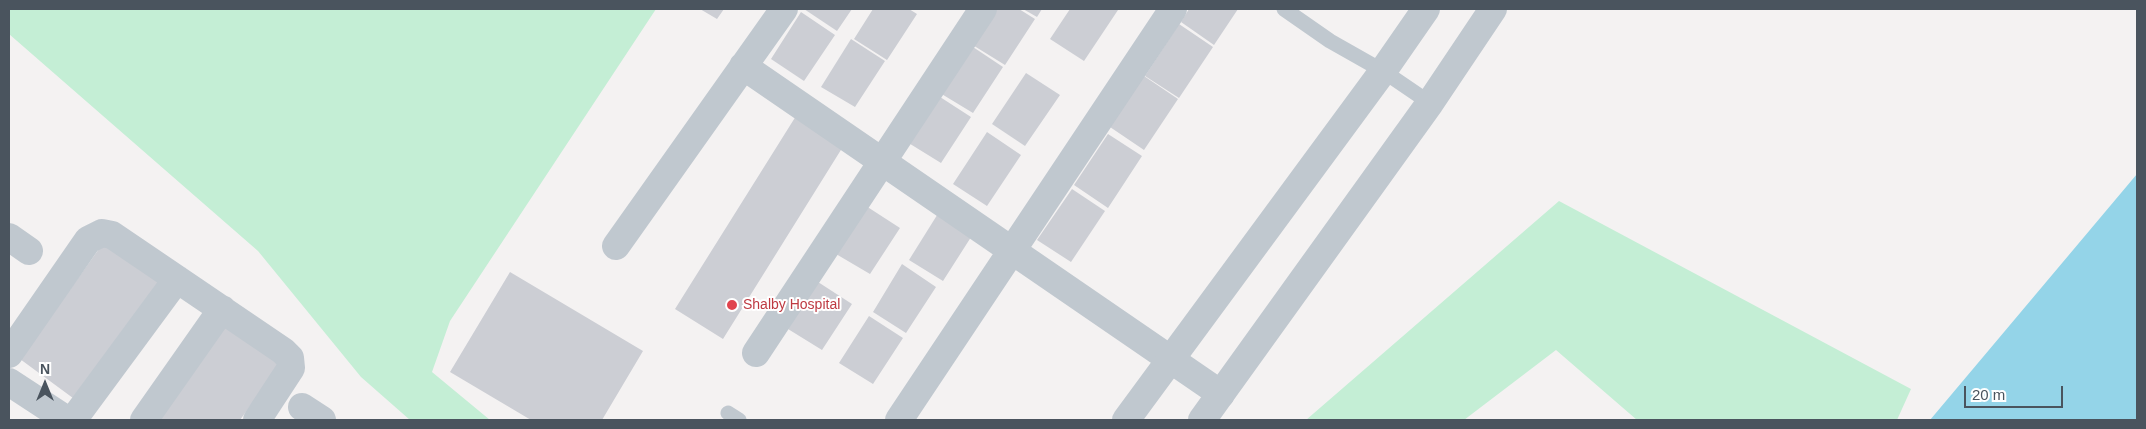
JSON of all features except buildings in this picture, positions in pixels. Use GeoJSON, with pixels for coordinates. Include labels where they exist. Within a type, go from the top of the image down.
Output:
{"type":"FeatureCollection","features":[{"type":"Feature","properties":{"kind":"street"},"geometry":{"type":"LineString","coordinates":[[616,246],[784,9]]}},
{"type":"Feature","properties":{"kind":"street"},"geometry":{"type":"LineString","coordinates":[[756,353],[983,9]]}},
{"type":"Feature","properties":{"kind":"street"},"geometry":{"type":"LineString","coordinates":[[900,420],[1173,9]]}},
{"type":"Feature","properties":{"kind":"street"},"geometry":{"type":"LineString","coordinates":[[1126,420],[1383,71],[1426,9]]}},
{"type":"Feature","properties":{"kind":"street"},"geometry":{"type":"LineString","coordinates":[[1202,420],[1430,104],[1493,9]]}},
{"type":"Feature","properties":{"kind":"street"},"geometry":{"type":"LineString","coordinates":[[743,66],[1221,394]]}},
{"type":"Feature","properties":{"kind":"street"},"geometry":{"type":"LineString","coordinates":[[9,354],[88,240],[102,233],[112,235],[283,351],[291,363],[291,368],[257,420]]}},
{"type":"Feature","properties":{"kind":"street"},"geometry":{"type":"LineString","coordinates":[[74,420],[177,279]]}},
{"type":"Feature","properties":{"kind":"street"},"geometry":{"type":"LineString","coordinates":[[144,420],[222,309]]}},
{"type":"Feature","properties":{"kind":"street"},"geometry":{"type":"LineString","coordinates":[[9,382],[67,420]]}},
{"type":"Feature","properties":{"kind":"lane"},"geometry":{"type":"LineString","coordinates":[[1284,9],[1330,41],[1383,71],[1430,104]]}},
{"type":"Feature","properties":{"kind":"green space"},"geometry":{"type":"Polygon","coordinates":[[[9,9],[656,9],[450,321],[432,372],[490,420],[410,420],[361,377],[258,251],[9,34],[9,9]]]}},
{"type":"Feature","properties":{"kind":"green space"},"geometry":{"type":"Polygon","coordinates":[[[1559,201],[1911,389],[1897,420],[1637,420],[1556,350],[1464,420],[1306,420],[1559,201]]]}},
{"type":"Feature","properties":{"kind":"water"},"geometry":{"type":"Polygon","coordinates":[[[2137,174],[2137,420],[1930,420],[2137,174]]]}},
{"type":"Feature","properties":{"kind":"place","name":"Shalby Hospital"},"geometry":{"type":"Point","coordinates":[732,305]}}]}
